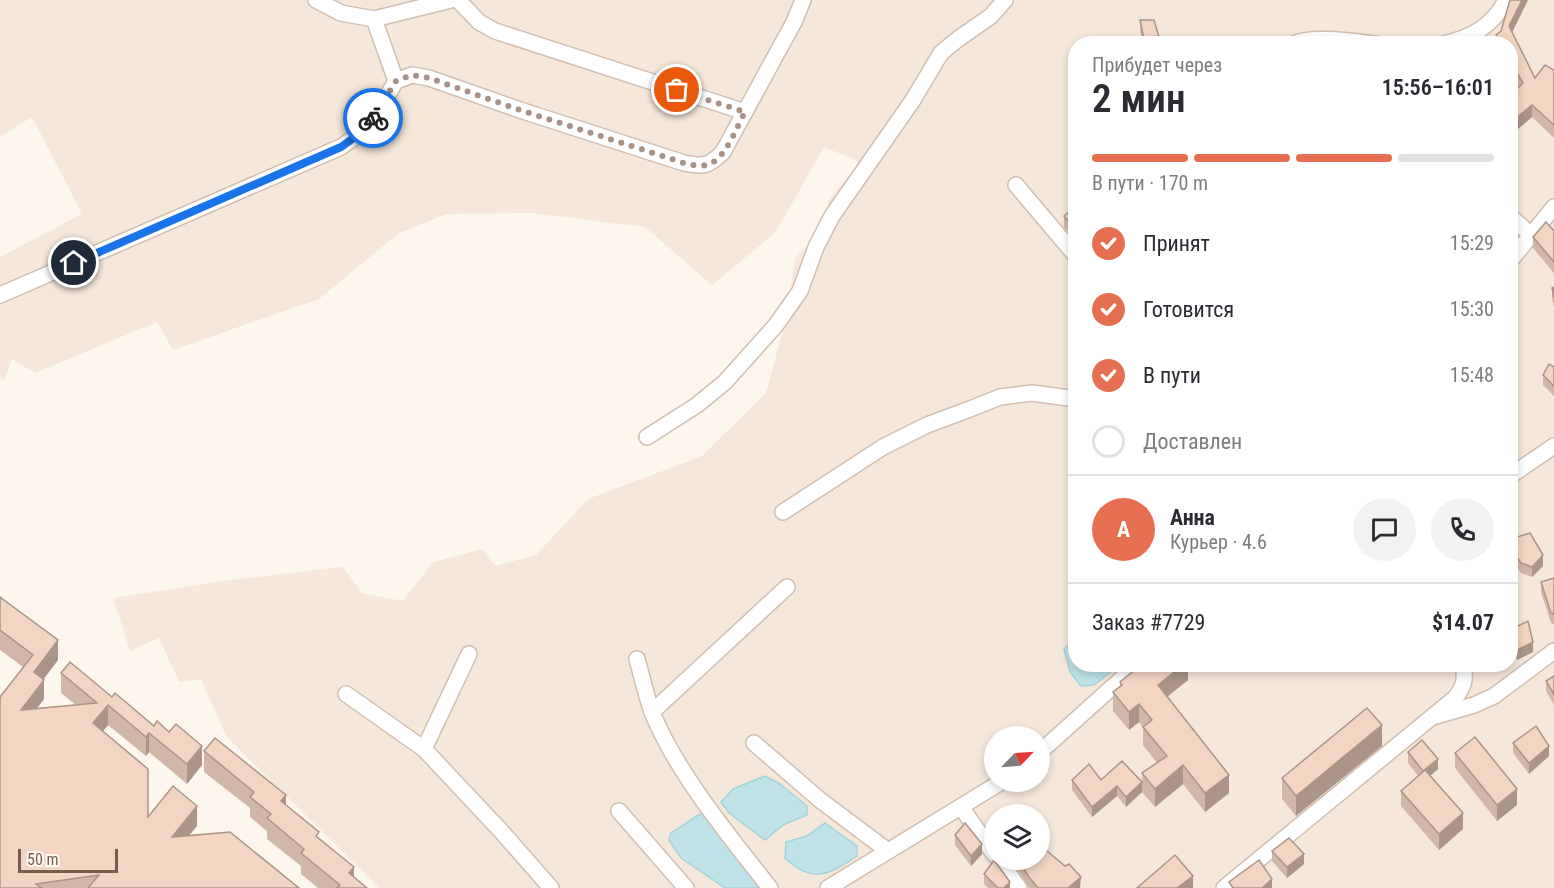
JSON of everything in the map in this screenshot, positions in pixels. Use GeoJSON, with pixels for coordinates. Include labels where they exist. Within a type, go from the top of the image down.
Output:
{"type":"FeatureCollection","features":[{"type":"Feature","properties":{"kind":"street"},"geometry":{"type":"LineString","coordinates":[[316,0],[341,13],[374,20],[452,0]]}},
{"type":"Feature","properties":{"kind":"street"},"geometry":{"type":"LineString","coordinates":[[458,0],[479,22],[495,32],[745,112]]}},
{"type":"Feature","properties":{"kind":"street"},"geometry":{"type":"LineString","coordinates":[[0,295],[341,147],[362,132],[377,113],[396,81],[412,75],[429,78],[520,110],[698,166],[711,164],[723,152],[803,0]]}},
{"type":"Feature","properties":{"kind":"street"},"geometry":{"type":"LineString","coordinates":[[647,437],[697,405],[725,382],[776,325],[800,291],[816,247],[832,216],[913,100],[941,54],[991,16],[1005,0]]}},
{"type":"Feature","properties":{"kind":"street"},"geometry":{"type":"LineString","coordinates":[[1469,36],[1484,28],[1500,12],[1506,0]]}},
{"type":"Feature","properties":{"kind":"street"},"geometry":{"type":"LineString","coordinates":[[374,20],[396,81]]}},
{"type":"Feature","properties":{"kind":"street"},"geometry":{"type":"LineString","coordinates":[[1016,184],[1068,246]]}},
{"type":"Feature","properties":{"kind":"street"},"geometry":{"type":"LineString","coordinates":[[1518,252],[1554,207]]}},
{"type":"Feature","properties":{"kind":"street"},"geometry":{"type":"LineString","coordinates":[[1518,223],[1532,235]]}},
{"type":"Feature","properties":{"kind":"street"},"geometry":{"type":"LineString","coordinates":[[783,512],[883,447],[959,413],[1000,397],[1032,393],[1068,398]]}},
{"type":"Feature","properties":{"kind":"street"},"geometry":{"type":"LineString","coordinates":[[1518,471],[1554,446]]}},
{"type":"Feature","properties":{"kind":"street"},"geometry":{"type":"LineString","coordinates":[[652,712],[787,587]]}},
{"type":"Feature","properties":{"kind":"street"},"geometry":{"type":"LineString","coordinates":[[1431,718],[1474,705],[1494,696],[1554,652]]}},
{"type":"Feature","properties":{"kind":"street"},"geometry":{"type":"LineString","coordinates":[[424,749],[470,654]]}},
{"type":"Feature","properties":{"kind":"street"},"geometry":{"type":"LineString","coordinates":[[637,659],[652,712],[667,744],[693,785],[770,888]]}},
{"type":"Feature","properties":{"kind":"street"},"geometry":{"type":"LineString","coordinates":[[1050,743],[1129,672]]}},
{"type":"Feature","properties":{"kind":"street"},"geometry":{"type":"LineString","coordinates":[[1224,888],[1431,718],[1462,689],[1465,680],[1464,672]]}},
{"type":"Feature","properties":{"kind":"street"},"geometry":{"type":"LineString","coordinates":[[346,694],[424,749],[551,888]]}},
{"type":"Feature","properties":{"kind":"street"},"geometry":{"type":"LineString","coordinates":[[754,743],[820,800],[888,851]]}},
{"type":"Feature","properties":{"kind":"street"},"geometry":{"type":"LineString","coordinates":[[828,888],[984,792]]}},
{"type":"Feature","properties":{"kind":"street"},"geometry":{"type":"LineString","coordinates":[[961,807],[984,840]]}},
{"type":"Feature","properties":{"kind":"street"},"geometry":{"type":"LineString","coordinates":[[619,811],[686,888]]}},
{"type":"Feature","properties":{"kind":"street"},"geometry":{"type":"LineString","coordinates":[[1006,870],[1019,888]]}},
{"type":"Feature","properties":{"kind":"shaded area"},"geometry":{"type":"Polygon","coordinates":[[[0,0],[1554,0],[1554,888],[379,888],[226,736],[201,679],[179,682],[159,638],[130,651],[113,598],[229,580],[343,567],[362,593],[403,601],[433,562],[482,549],[495,566],[536,555],[588,499],[702,456],[766,393],[786,319],[795,258],[826,227],[828,201],[860,162],[824,147],[776,232],[712,285],[645,227],[531,213],[447,214],[399,233],[319,299],[173,350],[157,322],[35,373],[12,359],[5,379],[0,380],[0,257],[82,214],[32,117],[0,137],[0,0]]]}},
{"type":"Feature","properties":{"kind":"water"},"geometry":{"type":"Polygon","coordinates":[[[1068,646],[1068,664],[1064,649],[1068,646]]]}},
{"type":"Feature","properties":{"kind":"water"},"geometry":{"type":"Polygon","coordinates":[[[1070,672],[1111,672],[1094,685],[1081,686],[1070,672]]]}},
{"type":"Feature","properties":{"kind":"water"},"geometry":{"type":"Polygon","coordinates":[[[765,776],[780,784],[807,806],[807,815],[783,825],[765,840],[729,813],[721,802],[733,789],[765,776]]]}},
{"type":"Feature","properties":{"kind":"water"},"geometry":{"type":"Polygon","coordinates":[[[700,814],[710,815],[765,888],[725,888],[681,858],[669,840],[671,833],[700,814]]]}},
{"type":"Feature","properties":{"kind":"water"},"geometry":{"type":"Polygon","coordinates":[[[825,823],[857,846],[857,856],[838,868],[821,874],[804,871],[785,858],[786,842],[807,836],[825,823]]]}},
{"type":"Feature","properties":{"kind":"building"},"geometry":{"type":"Polygon","coordinates":[[[1510,0],[1522,0],[1509,26],[1514,36],[1497,36],[1501,31],[1510,0]]]}},
{"type":"Feature","properties":{"kind":"building"},"geometry":{"type":"Polygon","coordinates":[[[1140,20],[1154,20],[1159,36],[1143,36],[1140,20]]]}},
{"type":"Feature","properties":{"kind":"building"},"geometry":{"type":"Polygon","coordinates":[[[1518,44],[1535,78],[1545,65],[1554,70],[1554,125],[1532,105],[1518,116],[1518,88],[1523,83],[1518,75],[1518,44]]]}},
{"type":"Feature","properties":{"kind":"building"},"geometry":{"type":"Polygon","coordinates":[[[1546,222],[1554,231],[1554,262],[1533,237],[1546,222]]]}},
{"type":"Feature","properties":{"kind":"building"},"geometry":{"type":"Polygon","coordinates":[[[1549,364],[1554,367],[1554,386],[1543,375],[1549,364]]]}},
{"type":"Feature","properties":{"kind":"building"},"geometry":{"type":"Polygon","coordinates":[[[1530,533],[1543,555],[1532,567],[1521,563],[1518,558],[1518,537],[1530,533]]]}},
{"type":"Feature","properties":{"kind":"building"},"geometry":{"type":"Polygon","coordinates":[[[1554,578],[1554,614],[1551,613],[1541,582],[1554,578]]]}},
{"type":"Feature","properties":{"kind":"building"},"geometry":{"type":"Polygon","coordinates":[[[0,597],[58,640],[34,672],[44,680],[21,710],[97,703],[61,673],[70,662],[112,697],[115,693],[154,726],[157,721],[169,732],[176,724],[202,746],[187,764],[149,733],[146,737],[108,705],[93,723],[148,769],[148,817],[173,786],[197,806],[172,837],[230,832],[299,888],[88,888],[99,875],[36,884],[42,888],[0,888],[0,697],[33,655],[0,630],[0,597]]]}},
{"type":"Feature","properties":{"kind":"building"},"geometry":{"type":"Polygon","coordinates":[[[1528,621],[1533,642],[1518,650],[1518,626],[1528,621]]]}},
{"type":"Feature","properties":{"kind":"building"},"geometry":{"type":"Polygon","coordinates":[[[1132,672],[1174,672],[1158,685],[1229,775],[1205,793],[1183,765],[1155,789],[1142,773],[1167,756],[1143,727],[1152,720],[1139,704],[1129,712],[1113,692],[1122,685],[1120,682],[1132,672]]]}},
{"type":"Feature","properties":{"kind":"building"},"geometry":{"type":"Polygon","coordinates":[[[1554,676],[1554,694],[1546,681],[1554,676]]]}},
{"type":"Feature","properties":{"kind":"building"},"geometry":{"type":"Polygon","coordinates":[[[1367,708],[1382,725],[1296,796],[1282,778],[1367,708]]]}},
{"type":"Feature","properties":{"kind":"building"},"geometry":{"type":"Polygon","coordinates":[[[1536,726],[1549,746],[1529,763],[1513,743],[1536,726]]]}},
{"type":"Feature","properties":{"kind":"building"},"geometry":{"type":"Polygon","coordinates":[[[1475,737],[1517,789],[1497,805],[1455,753],[1475,737]]]}},
{"type":"Feature","properties":{"kind":"building"},"geometry":{"type":"Polygon","coordinates":[[[215,738],[286,795],[281,801],[319,832],[316,836],[354,867],[349,873],[367,888],[337,888],[340,885],[301,853],[304,849],[267,818],[271,814],[250,797],[254,792],[204,751],[215,738]]]}},
{"type":"Feature","properties":{"kind":"building"},"geometry":{"type":"Polygon","coordinates":[[[1422,740],[1438,759],[1423,771],[1408,752],[1422,740]]]}},
{"type":"Feature","properties":{"kind":"building"},"geometry":{"type":"Polygon","coordinates":[[[1122,761],[1142,782],[1126,797],[1117,786],[1092,807],[1072,780],[1089,764],[1101,780],[1122,761]]]}},
{"type":"Feature","properties":{"kind":"building"},"geometry":{"type":"Polygon","coordinates":[[[1425,770],[1463,813],[1439,834],[1401,791],[1425,770]]]}},
{"type":"Feature","properties":{"kind":"building"},"geometry":{"type":"Polygon","coordinates":[[[965,823],[982,844],[971,856],[955,835],[965,823]]]}},
{"type":"Feature","properties":{"kind":"building"},"geometry":{"type":"Polygon","coordinates":[[[1289,838],[1304,854],[1287,867],[1272,851],[1289,838]]]}},
{"type":"Feature","properties":{"kind":"building"},"geometry":{"type":"Polygon","coordinates":[[[1050,854],[1065,866],[1069,864],[1081,877],[1068,888],[1038,888],[1024,870],[1050,870],[1050,854]]]}},
{"type":"Feature","properties":{"kind":"building"},"geometry":{"type":"Polygon","coordinates":[[[1175,855],[1193,876],[1177,888],[1137,888],[1175,855]]]}},
{"type":"Feature","properties":{"kind":"building"},"geometry":{"type":"Polygon","coordinates":[[[1259,860],[1272,879],[1262,888],[1233,888],[1229,882],[1259,860]]]}},
{"type":"Feature","properties":{"kind":"building"},"geometry":{"type":"Polygon","coordinates":[[[987,870],[1001,870],[1010,882],[1004,888],[998,888],[984,874],[987,870]]]}},
{"type":"Feature","properties":{"kind":"way so far"},"geometry":{"type":"LineString","coordinates":[[373,118],[396,81],[412,75],[429,78],[684,163],[698,166],[711,164],[723,152],[745,112],[677,90]]}},
{"type":"Feature","properties":{"kind":"route"},"geometry":{"type":"LineString","coordinates":[[74,263],[341,147],[362,132],[373,118]]}}]}
